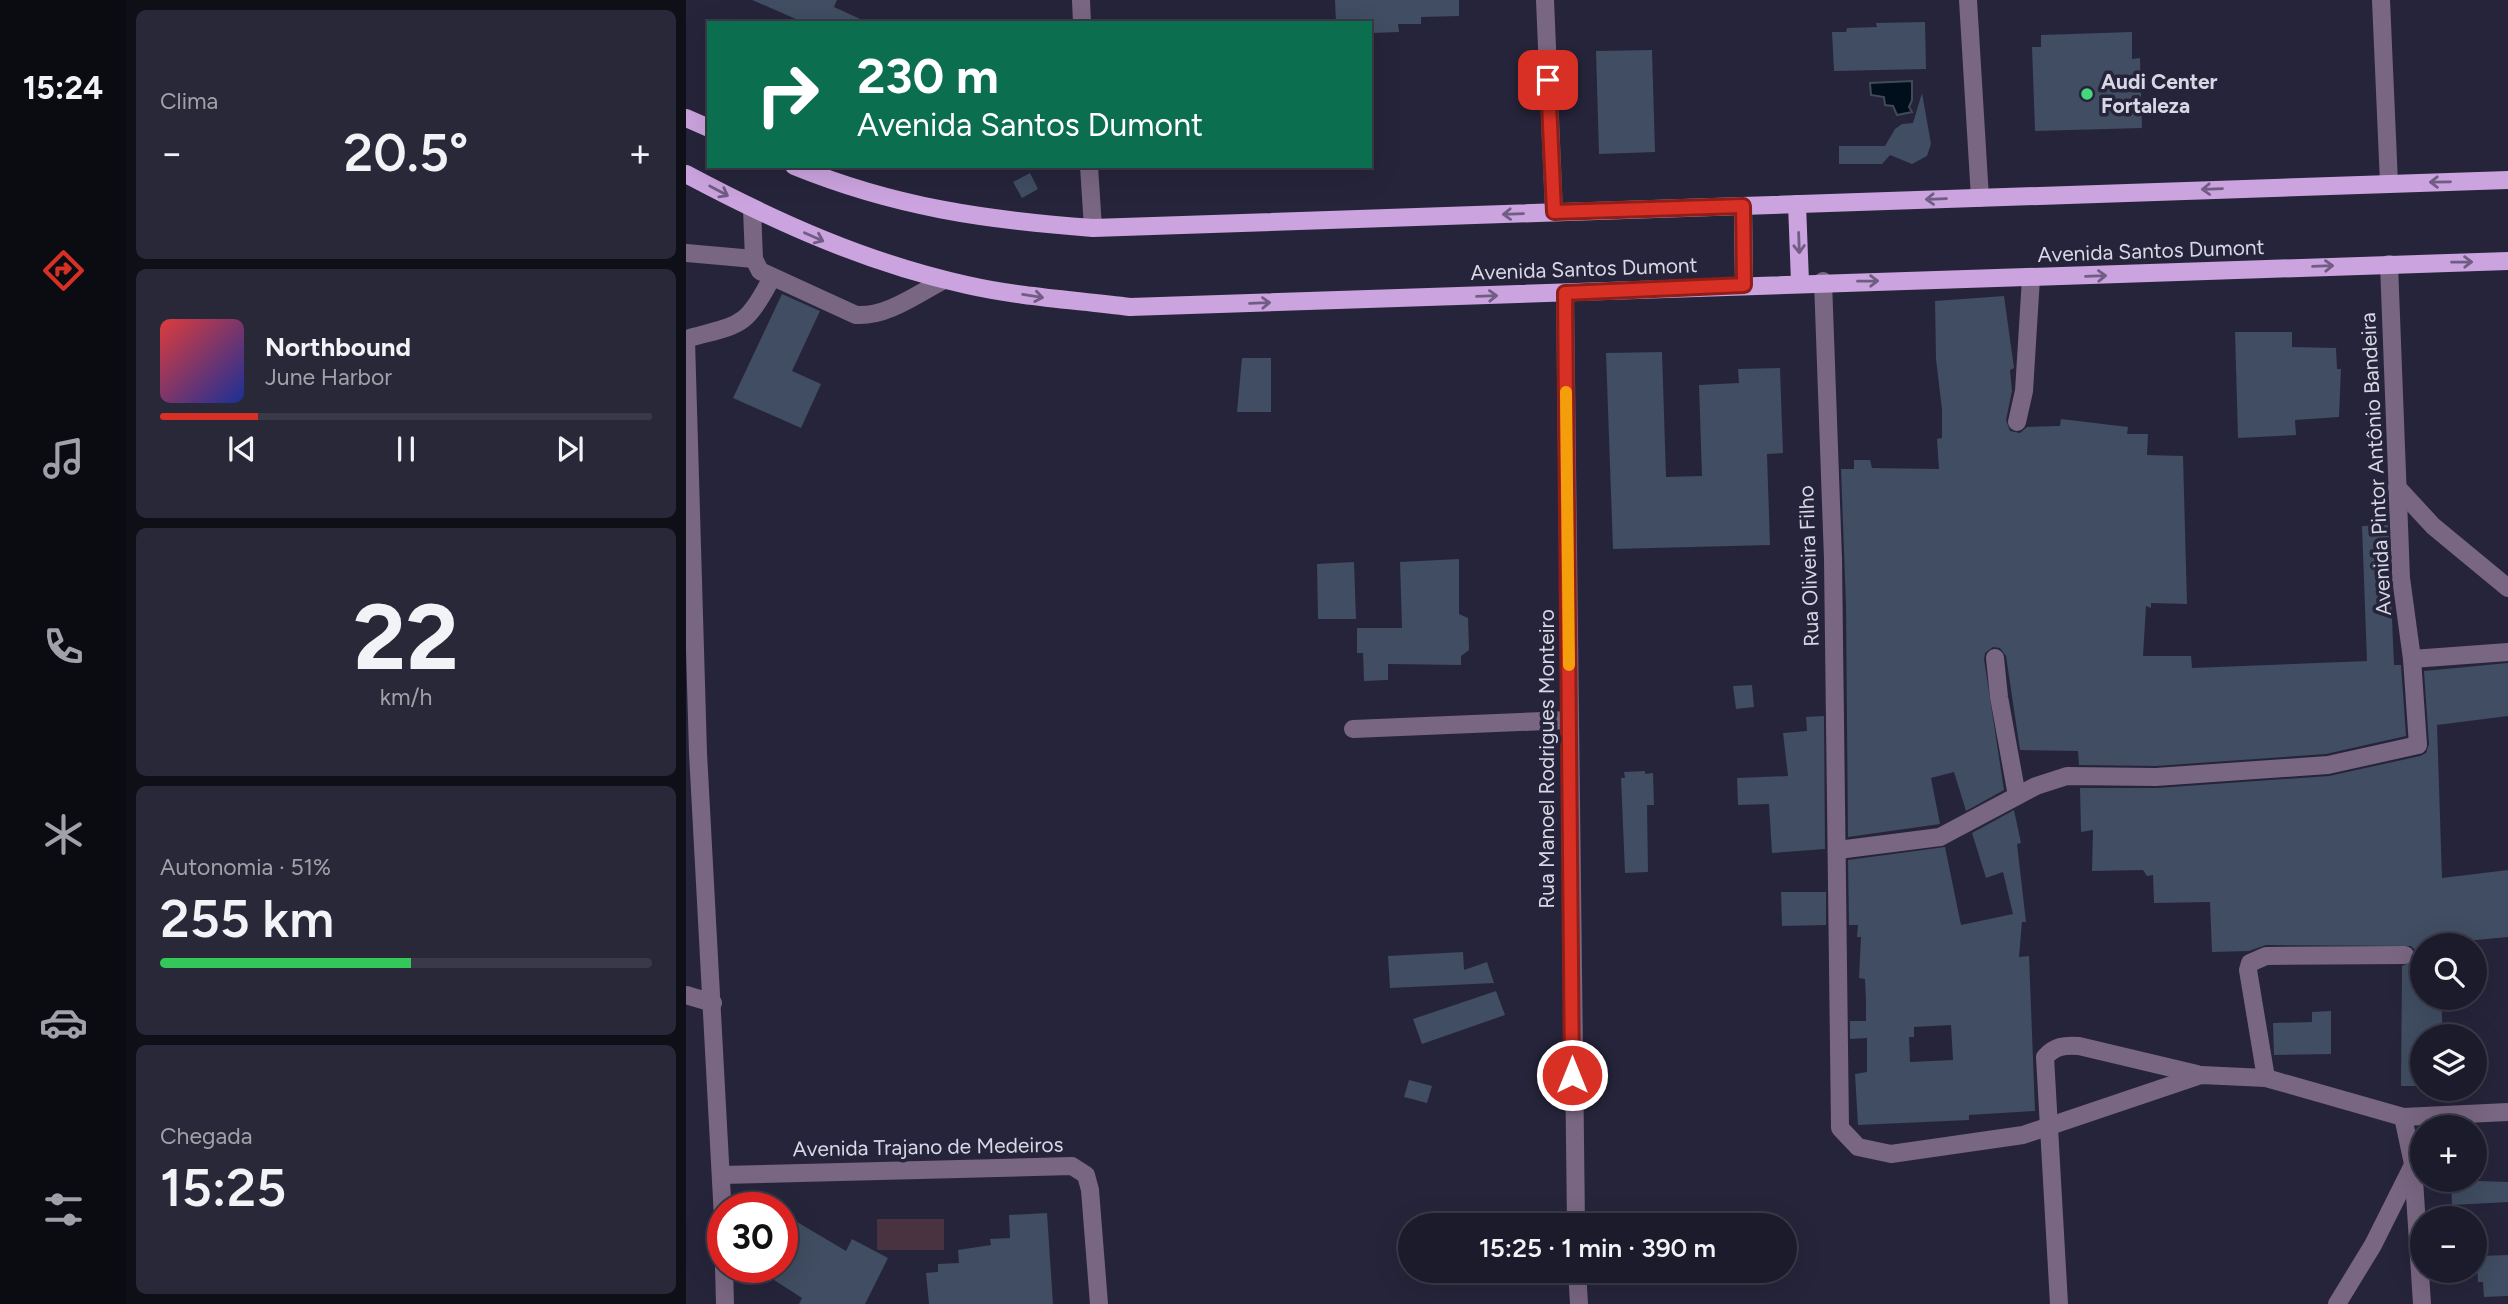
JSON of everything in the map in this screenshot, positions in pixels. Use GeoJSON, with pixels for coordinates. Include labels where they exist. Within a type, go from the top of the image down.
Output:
{"type":"FeatureCollection","features":[{"type":"Feature","properties":{"kind":"main road"},"geometry":{"type":"LineString","coordinates":[[686,117],[707,127]]}},
{"type":"Feature","properties":{"kind":"main road"},"geometry":{"type":"LineString","coordinates":[[799,168],[842,185],[927,209],[1011,222],[1093,228],[2508,180]]}},
{"type":"Feature","properties":{"kind":"main road","name":"Avenida Santos Dumont"},"geometry":{"type":"LineString","coordinates":[[686,174],[752,209],[825,242],[896,268],[944,280],[1049,299],[1130,307],[1565,293],[1822,281],[2031,278],[2508,261]]}},
{"type":"Feature","properties":{"kind":"main road"},"geometry":{"type":"LineString","coordinates":[[1797,204],[1800,282]]}},
{"type":"Feature","properties":{"kind":"main road"},"geometry":{"type":"LineString","coordinates":[[1743,206],[1744,285]]}},
{"type":"Feature","properties":{"kind":"street"},"geometry":{"type":"LineString","coordinates":[[1081,0],[1082,21]]}},
{"type":"Feature","properties":{"kind":"street"},"geometry":{"type":"LineString","coordinates":[[1545,0],[1554,212]]}},
{"type":"Feature","properties":{"kind":"street"},"geometry":{"type":"LineString","coordinates":[[1968,0],[1980,198]]}},
{"type":"Feature","properties":{"kind":"street"},"geometry":{"type":"LineString","coordinates":[[2381,0],[2389,183]]}},
{"type":"Feature","properties":{"kind":"street"},"geometry":{"type":"LineString","coordinates":[[1089,168],[1093,228]]}},
{"type":"Feature","properties":{"kind":"street"},"geometry":{"type":"LineString","coordinates":[[752,209],[754,259],[760,271],[771,279],[856,315],[869,316],[884,312],[944,280]]}},
{"type":"Feature","properties":{"kind":"street"},"geometry":{"type":"LineString","coordinates":[[686,253],[754,259]]}},
{"type":"Feature","properties":{"kind":"street","name":"Avenida Pintor Antônio Bandeira"},"geometry":{"type":"LineString","coordinates":[[2017,796],[2067,776],[2156,777],[2314,766],[2418,745],[2413,659],[2401,578],[2389,264]]}},
{"type":"Feature","properties":{"kind":"street"},"geometry":{"type":"LineString","coordinates":[[2017,422],[2024,391],[2031,278]]}},
{"type":"Feature","properties":{"kind":"street"},"geometry":{"type":"LineString","coordinates":[[722,1192],[698,753],[686,339],[746,320],[756,309],[771,279]]}},
{"type":"Feature","properties":{"kind":"street","name":"Rua Oliveira Filho"},"geometry":{"type":"LineString","coordinates":[[1822,281],[1833,559],[1838,850],[1837,1085],[1840,1128],[1857,1147],[1891,1154],[2023,1135],[2201,1075]]}},
{"type":"Feature","properties":{"kind":"street","name":"Rua Manoel Rodrigues Monteiro"},"geometry":{"type":"LineString","coordinates":[[1565,293],[1576,1213]]}},
{"type":"Feature","properties":{"kind":"street"},"geometry":{"type":"LineString","coordinates":[[2397,487],[2433,526],[2508,588]]}},
{"type":"Feature","properties":{"kind":"street"},"geometry":{"type":"LineString","coordinates":[[2413,659],[2508,652]]}},
{"type":"Feature","properties":{"kind":"street"},"geometry":{"type":"LineString","coordinates":[[1838,850],[1940,837],[2017,796],[1999,697],[1995,658]]}},
{"type":"Feature","properties":{"kind":"street"},"geometry":{"type":"LineString","coordinates":[[1353,729],[1569,720]]}},
{"type":"Feature","properties":{"kind":"street"},"geometry":{"type":"LineString","coordinates":[[2266,1078],[2248,970],[2250,963],[2266,956],[2405,955]]}},
{"type":"Feature","properties":{"kind":"street"},"geometry":{"type":"LineString","coordinates":[[686,995],[713,1003]]}},
{"type":"Feature","properties":{"kind":"street"},"geometry":{"type":"LineString","coordinates":[[2059,1304],[2050,1124],[2043,1065],[2045,1057],[2052,1049],[2064,1045],[2106,1051],[2201,1075],[2266,1078],[2403,1118],[2508,1112]]}},
{"type":"Feature","properties":{"kind":"street"},"geometry":{"type":"LineString","coordinates":[[2403,1118],[2410,1150]]}},
{"type":"Feature","properties":{"kind":"street","name":"Avenida Trajano de Medeiros"},"geometry":{"type":"LineString","coordinates":[[722,1175],[1072,1166],[1086,1175],[1090,1190],[1099,1304]]}},
{"type":"Feature","properties":{"kind":"street"},"geometry":{"type":"LineString","coordinates":[[2337,1304],[2373,1245],[2410,1170]]}},
{"type":"Feature","properties":{"kind":"street"},"geometry":{"type":"LineString","coordinates":[[2415,1192],[2422,1304]]}},
{"type":"Feature","properties":{"kind":"street"},"geometry":{"type":"LineString","coordinates":[[724,1283],[725,1304]]}},
{"type":"Feature","properties":{"kind":"street"},"geometry":{"type":"LineString","coordinates":[[1578,1283],[1579,1304]]}},
{"type":"Feature","properties":{"kind":"shaded area"},"geometry":{"type":"Polygon","coordinates":[[[877,1219],[944,1219],[944,1250],[877,1250],[877,1219]]]}},
{"type":"Feature","properties":{"kind":"water"},"geometry":{"type":"Polygon","coordinates":[[[1912,81],[1912,100],[1909,107],[1912,112],[1897,115],[1893,106],[1885,105],[1884,97],[1871,95],[1870,83],[1912,81]]]}},
{"type":"Feature","properties":{"kind":"building"},"geometry":{"type":"Polygon","coordinates":[[[752,0],[837,0],[834,7],[865,21],[800,21],[752,0]]]}},
{"type":"Feature","properties":{"kind":"building"},"geometry":{"type":"Polygon","coordinates":[[[1335,0],[1459,0],[1459,16],[1421,17],[1421,24],[1398,24],[1399,32],[1372,33],[1372,21],[1336,21],[1335,0]]]}},
{"type":"Feature","properties":{"kind":"building"},"geometry":{"type":"Polygon","coordinates":[[[1925,22],[1926,69],[1834,71],[1832,32],[1846,32],[1847,28],[1877,27],[1876,23],[1925,22]]]}},
{"type":"Feature","properties":{"kind":"building","name":"Audi Center Fortaleza"},"geometry":{"type":"Polygon","coordinates":[[[2132,32],[2132,59],[2140,58],[2142,128],[2035,131],[2032,47],[2041,47],[2041,35],[2132,32]]]}},
{"type":"Feature","properties":{"kind":"building"},"geometry":{"type":"Polygon","coordinates":[[[1652,50],[1655,152],[1599,154],[1596,51],[1652,50]]]}},
{"type":"Feature","properties":{"kind":"building"},"geometry":{"type":"Polygon","coordinates":[[[1922,93],[1931,144],[1927,156],[1912,164],[1890,155],[1882,164],[1839,164],[1839,146],[1885,146],[1895,129],[1902,124],[1913,123],[1922,93]]]}},
{"type":"Feature","properties":{"kind":"building"},"geometry":{"type":"Polygon","coordinates":[[[1030,173],[1038,189],[1022,198],[1013,182],[1030,173]]]}},
{"type":"Feature","properties":{"kind":"building"},"geometry":{"type":"Polygon","coordinates":[[[782,294],[820,311],[792,371],[821,384],[801,428],[733,398],[782,294]]]}},
{"type":"Feature","properties":{"kind":"building"},"geometry":{"type":"Polygon","coordinates":[[[2004,296],[2014,368],[2010,370],[2012,391],[2006,420],[2010,431],[2020,433],[2027,427],[2060,426],[2061,419],[2128,427],[2127,434],[2148,434],[2147,455],[2183,456],[2187,604],[2151,603],[2151,608],[2146,606],[2143,656],[2191,656],[2192,668],[2367,661],[2362,526],[2388,525],[2394,665],[2401,665],[2406,736],[2326,754],[2156,766],[2079,765],[2078,751],[2020,750],[2006,656],[2000,648],[1993,647],[1985,653],[1984,659],[2004,790],[1966,811],[1954,772],[1931,778],[1940,824],[1848,837],[1846,606],[1841,469],[1854,469],[1854,460],[1870,460],[1872,468],[1939,469],[1937,439],[1942,438],[1942,410],[1936,359],[1935,301],[2004,296]]]}},
{"type":"Feature","properties":{"kind":"building"},"geometry":{"type":"Polygon","coordinates":[[[2235,332],[2292,332],[2292,347],[2336,348],[2337,369],[2341,369],[2339,417],[2295,420],[2296,435],[2238,438],[2235,332]]]}},
{"type":"Feature","properties":{"kind":"building"},"geometry":{"type":"Polygon","coordinates":[[[1662,352],[1666,477],[1702,476],[1699,385],[1739,383],[1738,369],[1780,368],[1783,453],[1767,454],[1770,545],[1613,549],[1606,353],[1662,352]]]}},
{"type":"Feature","properties":{"kind":"building"},"geometry":{"type":"Polygon","coordinates":[[[1242,358],[1271,358],[1271,412],[1237,412],[1242,358]]]}},
{"type":"Feature","properties":{"kind":"building"},"geometry":{"type":"Polygon","coordinates":[[[1459,559],[1459,614],[1468,618],[1469,650],[1461,656],[1461,665],[1388,664],[1388,680],[1364,681],[1363,653],[1357,653],[1357,628],[1402,628],[1400,562],[1459,559]]]}},
{"type":"Feature","properties":{"kind":"building"},"geometry":{"type":"Polygon","coordinates":[[[1354,562],[1356,619],[1318,619],[1317,564],[1354,562]]]}},
{"type":"Feature","properties":{"kind":"building"},"geometry":{"type":"Polygon","coordinates":[[[2508,663],[2508,716],[2437,725],[2442,878],[2508,870],[2508,937],[2487,939],[2487,933],[2410,933],[2410,946],[2266,945],[2249,951],[2212,952],[2210,902],[2154,903],[2153,875],[2147,876],[2143,870],[2092,871],[2093,830],[2081,832],[2080,788],[2157,788],[2329,776],[2420,756],[2426,753],[2429,744],[2424,671],[2508,663]]]}},
{"type":"Feature","properties":{"kind":"building"},"geometry":{"type":"Polygon","coordinates":[[[1752,685],[1754,707],[1736,709],[1733,686],[1752,685]]]}},
{"type":"Feature","properties":{"kind":"building"},"geometry":{"type":"Polygon","coordinates":[[[1824,716],[1825,849],[1772,853],[1769,804],[1738,805],[1737,778],[1788,776],[1783,733],[1807,731],[1806,717],[1824,716]]]}},
{"type":"Feature","properties":{"kind":"building"},"geometry":{"type":"Polygon","coordinates":[[[1645,771],[1645,774],[1653,773],[1654,805],[1647,805],[1648,872],[1625,873],[1621,778],[1625,778],[1624,772],[1645,771]]]}},
{"type":"Feature","properties":{"kind":"building"},"geometry":{"type":"Polygon","coordinates":[[[2014,810],[2021,843],[2017,844],[2026,922],[2022,922],[2019,957],[2029,956],[2035,1111],[1969,1115],[1969,1120],[1858,1125],[1855,1074],[1867,1072],[1867,1038],[1850,1039],[1850,1021],[1866,1021],[1866,1002],[1865,979],[1859,978],[1861,937],[1857,937],[1858,925],[1849,925],[1848,860],[1945,847],[1961,925],[2013,914],[2003,872],[1986,878],[1972,833],[2014,810]],[[1951,1025],[1914,1027],[1914,1037],[1909,1037],[1910,1062],[1953,1060],[1951,1025]]]}},
{"type":"Feature","properties":{"kind":"building"},"geometry":{"type":"Polygon","coordinates":[[[1781,892],[1826,892],[1826,925],[1782,926],[1781,892]]]}},
{"type":"Feature","properties":{"kind":"building"},"geometry":{"type":"Polygon","coordinates":[[[1463,952],[1464,970],[1487,962],[1494,983],[1390,988],[1388,956],[1463,952]]]}},
{"type":"Feature","properties":{"kind":"building"},"geometry":{"type":"Polygon","coordinates":[[[2410,962],[2410,1010],[2442,1010],[2442,1024],[2410,1024],[2410,1086],[2401,1086],[2402,966],[2410,962]]]}},
{"type":"Feature","properties":{"kind":"building"},"geometry":{"type":"Polygon","coordinates":[[[1496,991],[1505,1015],[1422,1044],[1413,1019],[1496,991]]]}},
{"type":"Feature","properties":{"kind":"building"},"geometry":{"type":"Polygon","coordinates":[[[2331,1011],[2331,1054],[2274,1055],[2273,1023],[2312,1022],[2312,1012],[2331,1011]]]}},
{"type":"Feature","properties":{"kind":"building"},"geometry":{"type":"Polygon","coordinates":[[[1409,1080],[1432,1086],[1427,1103],[1404,1097],[1409,1080]]]}},
{"type":"Feature","properties":{"kind":"building"},"geometry":{"type":"Polygon","coordinates":[[[2487,1181],[2508,1182],[2508,1202],[2452,1205],[2451,1192],[2487,1192],[2487,1181]]]}},
{"type":"Feature","properties":{"kind":"building"},"geometry":{"type":"Polygon","coordinates":[[[1047,1213],[1053,1304],[929,1304],[926,1273],[938,1272],[938,1264],[959,1263],[958,1250],[991,1245],[990,1239],[1010,1238],[1009,1215],[1047,1213]]]}},
{"type":"Feature","properties":{"kind":"building"},"geometry":{"type":"Polygon","coordinates":[[[798,1223],[846,1251],[852,1239],[888,1258],[865,1304],[799,1304],[802,1298],[779,1283],[798,1283],[798,1223]]]}},
{"type":"Feature","properties":{"kind":"building"},"geometry":{"type":"Polygon","coordinates":[[[2508,1255],[2508,1296],[2484,1297],[2487,1256],[2508,1255]]]}},
{"type":"Feature","properties":{"kind":"slow traffic"},"geometry":{"type":"LineString","coordinates":[[1566,392],[1569,665]]}},
{"type":"Feature","properties":{"kind":"place","name":"Audi Center Fortaleza"},"geometry":{"type":"Point","coordinates":[2087,94]}},
{"type":"Feature","properties":{"kind":"route"},"geometry":{"type":"LineString","coordinates":[[1548,80],[1554,212],[1743,206],[1744,285],[1565,293],[1572,1075]]}}]}
